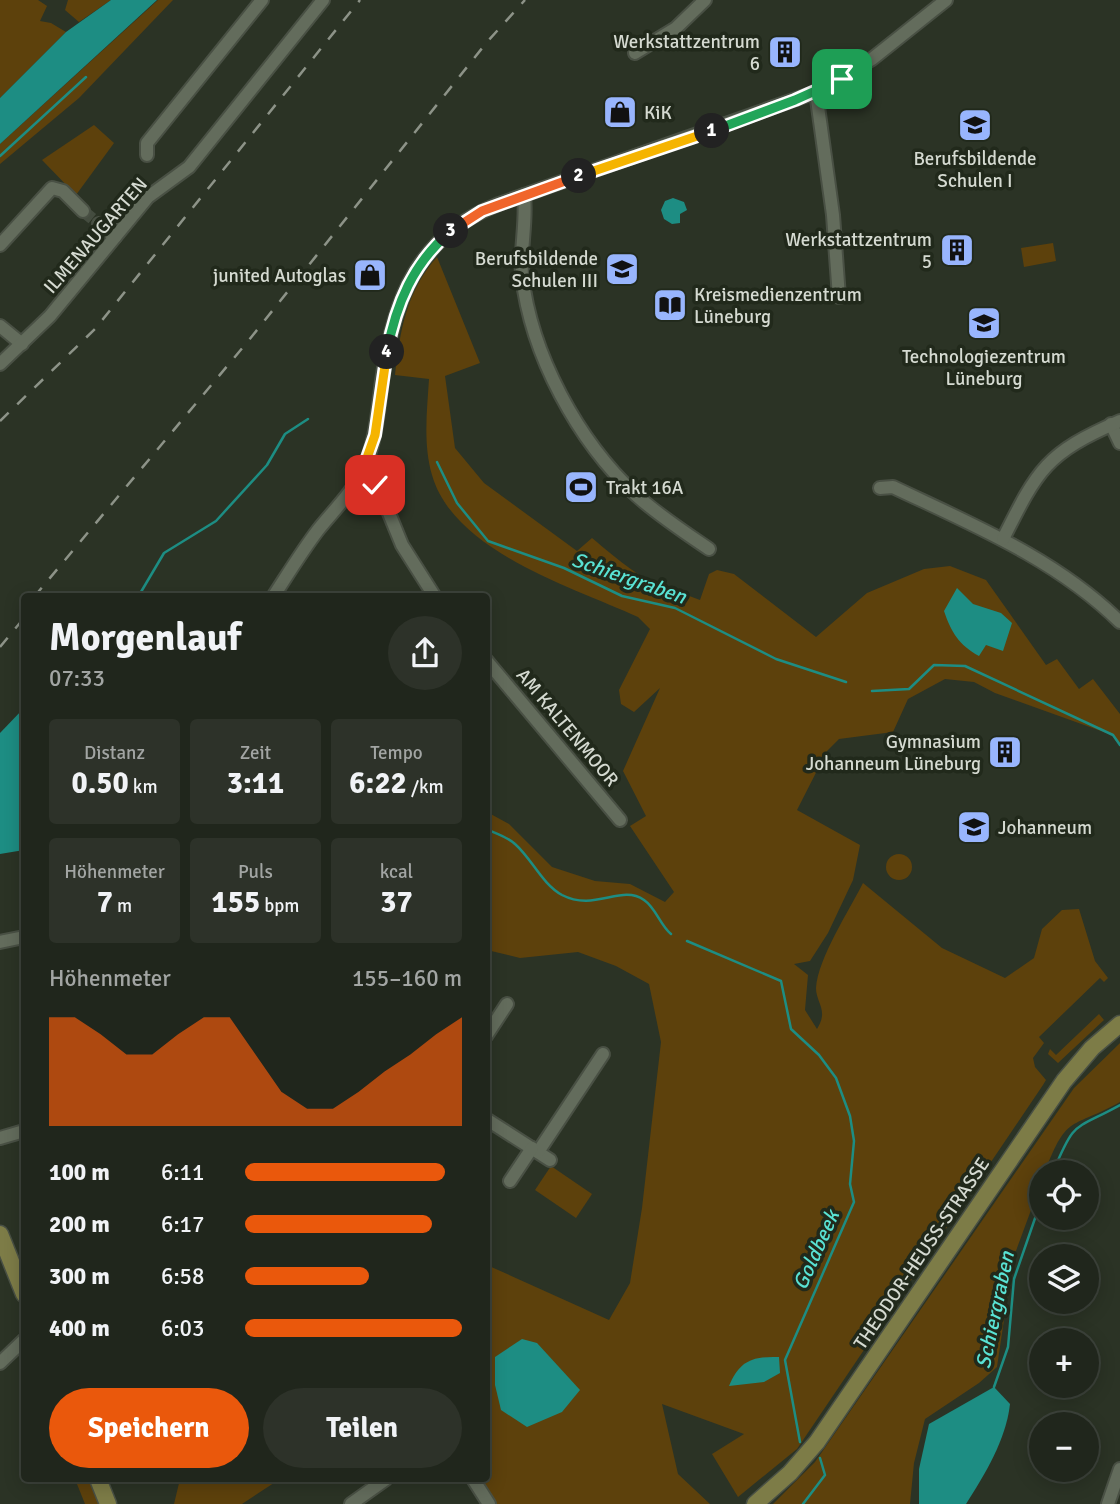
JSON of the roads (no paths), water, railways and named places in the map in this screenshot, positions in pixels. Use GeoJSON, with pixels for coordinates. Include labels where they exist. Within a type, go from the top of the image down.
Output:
{"type":"FeatureCollection","features":[{"type":"Feature","properties":{"kind":"main road","name":"THEODOR-HEUSS-STRASSE"},"geometry":{"type":"LineString","coordinates":[[755,1504],[790,1473],[817,1442],[1064,1081],[1092,1048],[1120,1024]]}},
{"type":"Feature","properties":{"kind":"main road"},"geometry":{"type":"LineString","coordinates":[[0,1234],[21,1286]]}},
{"type":"Feature","properties":{"kind":"main road"},"geometry":{"type":"LineString","coordinates":[[99,1482],[108,1504]]}},
{"type":"Feature","properties":{"kind":"street","name":"ILMENAUGARTEN"},"geometry":{"type":"LineString","coordinates":[[147,155],[147,143],[261,0]]}},
{"type":"Feature","properties":{"kind":"street","name":"ILMENAUGARTEN"},"geometry":{"type":"LineString","coordinates":[[0,363],[51,316],[148,197],[189,167],[323,0]]}},
{"type":"Feature","properties":{"kind":"street"},"geometry":{"type":"LineString","coordinates":[[635,53],[676,27],[705,0]]}},
{"type":"Feature","properties":{"kind":"street"},"geometry":{"type":"LineString","coordinates":[[275,593],[300,553],[362,472],[375,435],[394,318],[411,279],[430,251],[455,227],[482,211],[524,195],[816,92],[872,59],[946,0]]}},
{"type":"Feature","properties":{"kind":"street"},"geometry":{"type":"LineString","coordinates":[[816,92],[833,215],[839,297]]}},
{"type":"Feature","properties":{"kind":"street"},"geometry":{"type":"LineString","coordinates":[[0,245],[52,188],[63,191],[83,211]]}},
{"type":"Feature","properties":{"kind":"street"},"geometry":{"type":"LineString","coordinates":[[524,195],[524,283],[532,321],[560,391],[601,455],[629,487],[660,515],[709,549]]}},
{"type":"Feature","properties":{"kind":"street"},"geometry":{"type":"LineString","coordinates":[[99,224],[115,237]]}},
{"type":"Feature","properties":{"kind":"street"},"geometry":{"type":"LineString","coordinates":[[0,326],[22,344]]}},
{"type":"Feature","properties":{"kind":"street"},"geometry":{"type":"LineString","coordinates":[[1003,539],[1030,484],[1046,465],[1081,438],[1116,423],[1120,443]]}},
{"type":"Feature","properties":{"kind":"street"},"geometry":{"type":"LineString","coordinates":[[362,472],[382,496],[402,545],[432,593]]}},
{"type":"Feature","properties":{"kind":"street"},"geometry":{"type":"LineString","coordinates":[[880,488],[893,487],[1003,539],[1065,576],[1120,622]]}},
{"type":"Feature","properties":{"kind":"street","name":"AM KALTENMOOR"},"geometry":{"type":"LineString","coordinates":[[490,665],[620,820]]}},
{"type":"Feature","properties":{"kind":"street"},"geometry":{"type":"LineString","coordinates":[[0,942],[21,938]]}},
{"type":"Feature","properties":{"kind":"street"},"geometry":{"type":"LineString","coordinates":[[490,1030],[508,1004]]}},
{"type":"Feature","properties":{"kind":"street"},"geometry":{"type":"LineString","coordinates":[[510,1181],[603,1054]]}},
{"type":"Feature","properties":{"kind":"street"},"geometry":{"type":"LineString","coordinates":[[490,1122],[550,1160]]}},
{"type":"Feature","properties":{"kind":"street"},"geometry":{"type":"LineString","coordinates":[[0,1138],[21,1132]]}},
{"type":"Feature","properties":{"kind":"street"},"geometry":{"type":"LineString","coordinates":[[0,1363],[21,1343]]}},
{"type":"Feature","properties":{"kind":"street"},"geometry":{"type":"LineString","coordinates":[[1108,1504],[1120,1469]]}},
{"type":"Feature","properties":{"kind":"street"},"geometry":{"type":"LineString","coordinates":[[351,1504],[382,1482]]}},
{"type":"Feature","properties":{"kind":"street"},"geometry":{"type":"LineString","coordinates":[[475,1482],[489,1504]]}},
{"type":"Feature","properties":{"kind":"water"},"geometry":{"type":"Polygon","coordinates":[[[111,0],[157,0],[0,144],[0,98],[66,32],[111,0]]]}},
{"type":"Feature","properties":{"kind":"water"},"geometry":{"type":"Polygon","coordinates":[[[673,198],[684,202],[687,210],[680,214],[680,223],[672,224],[664,219],[661,210],[665,201],[673,198]]]}},
{"type":"Feature","properties":{"kind":"water"},"geometry":{"type":"Polygon","coordinates":[[[957,588],[973,604],[1001,613],[1012,623],[1003,651],[986,645],[979,656],[957,637],[944,611],[957,588]]]}},
{"type":"Feature","properties":{"kind":"water"},"geometry":{"type":"Polygon","coordinates":[[[21,711],[21,850],[0,854],[0,733],[21,711]]]}},
{"type":"Feature","properties":{"kind":"water"},"geometry":{"type":"Polygon","coordinates":[[[522,1339],[537,1343],[580,1390],[562,1412],[527,1427],[501,1410],[495,1385],[495,1357],[522,1339]]]}},
{"type":"Feature","properties":{"kind":"water"},"geometry":{"type":"Polygon","coordinates":[[[779,1357],[780,1373],[764,1382],[729,1386],[737,1371],[748,1362],[779,1357]]]}},
{"type":"Feature","properties":{"kind":"water"},"geometry":{"type":"Polygon","coordinates":[[[994,1387],[1010,1404],[1008,1417],[994,1456],[966,1504],[919,1504],[919,1469],[929,1424],[994,1387]]]}},
{"type":"Feature","properties":{"kind":"waterway"},"geometry":{"type":"LineString","coordinates":[[0,156],[86,77]]}},
{"type":"Feature","properties":{"kind":"waterway","name":"Schiergraben"},"geometry":{"type":"LineString","coordinates":[[140,593],[164,553],[216,521],[267,465],[285,434],[308,419]]}},
{"type":"Feature","properties":{"kind":"waterway","name":"Schiergraben"},"geometry":{"type":"LineString","coordinates":[[437,462],[457,503],[488,541],[564,568],[622,596],[675,608],[776,659],[846,682]]}},
{"type":"Feature","properties":{"kind":"waterway","name":"Schiergraben"},"geometry":{"type":"LineString","coordinates":[[872,691],[909,689],[934,665],[965,666],[1113,735],[1120,745]]}},
{"type":"Feature","properties":{"kind":"waterway","name":"Goldbeek"},"geometry":{"type":"LineString","coordinates":[[490,831],[515,844],[549,884],[562,895],[586,901],[635,896],[648,903],[671,934]]}},
{"type":"Feature","properties":{"kind":"waterway","name":"Goldbeek"},"geometry":{"type":"LineString","coordinates":[[687,941],[781,981],[791,1029],[819,1055],[836,1078],[850,1116],[854,1141],[850,1184],[854,1202],[785,1360],[800,1442]]}},
{"type":"Feature","properties":{"kind":"waterway","name":"Schiergraben"},"geometry":{"type":"LineString","coordinates":[[1058,1160],[1071,1134],[1077,1128],[1120,1105]]}},
{"type":"Feature","properties":{"kind":"waterway","name":"Schiergraben"},"geometry":{"type":"LineString","coordinates":[[994,1387],[1008,1347],[1014,1279],[1031,1230]]}},
{"type":"Feature","properties":{"kind":"waterway","name":"Goldbeek"},"geometry":{"type":"LineString","coordinates":[[803,1504],[825,1475],[820,1458]]}},
{"type":"Feature","properties":{"kind":"tunnel"},"geometry":{"type":"LineString","coordinates":[[83,211],[99,224]]}},
{"type":"Feature","properties":{"kind":"railway"},"geometry":{"type":"LineString","coordinates":[[0,421],[95,329],[360,0]]}},
{"type":"Feature","properties":{"kind":"railway"},"geometry":{"type":"LineString","coordinates":[[37,593],[249,340],[487,42],[525,0]]}},
{"type":"Feature","properties":{"kind":"railway"},"geometry":{"type":"LineString","coordinates":[[0,647],[21,622]]}},
{"type":"Feature","properties":{"kind":"place","name":"Werkstattzentrum 6"},"geometry":{"type":"Point","coordinates":[785,52]}},
{"type":"Feature","properties":{"kind":"place","name":"KiK"},"geometry":{"type":"Point","coordinates":[620,112]}},
{"type":"Feature","properties":{"kind":"place","name":"Berufsbildende Schulen I"},"geometry":{"type":"Point","coordinates":[975,125]}},
{"type":"Feature","properties":{"kind":"place","name":"Werkstattzentrum 5"},"geometry":{"type":"Point","coordinates":[957,250]}},
{"type":"Feature","properties":{"kind":"place","name":"Berufsbildende Schulen III"},"geometry":{"type":"Point","coordinates":[622,269]}},
{"type":"Feature","properties":{"kind":"place","name":"junited Autoglas"},"geometry":{"type":"Point","coordinates":[370,275]}},
{"type":"Feature","properties":{"kind":"place","name":"Kreismedienzentrum Lüneburg"},"geometry":{"type":"Point","coordinates":[670,305]}},
{"type":"Feature","properties":{"kind":"place","name":"Technologiezentrum Lüneburg"},"geometry":{"type":"Point","coordinates":[984,323]}},
{"type":"Feature","properties":{"kind":"place","name":"Trakt 16A"},"geometry":{"type":"Point","coordinates":[581,487]}},
{"type":"Feature","properties":{"kind":"place","name":"Gymnasium Johanneum Lüneburg"},"geometry":{"type":"Point","coordinates":[1005,752]}},
{"type":"Feature","properties":{"kind":"place","name":"Johanneum"},"geometry":{"type":"Point","coordinates":[974,827]}}]}
